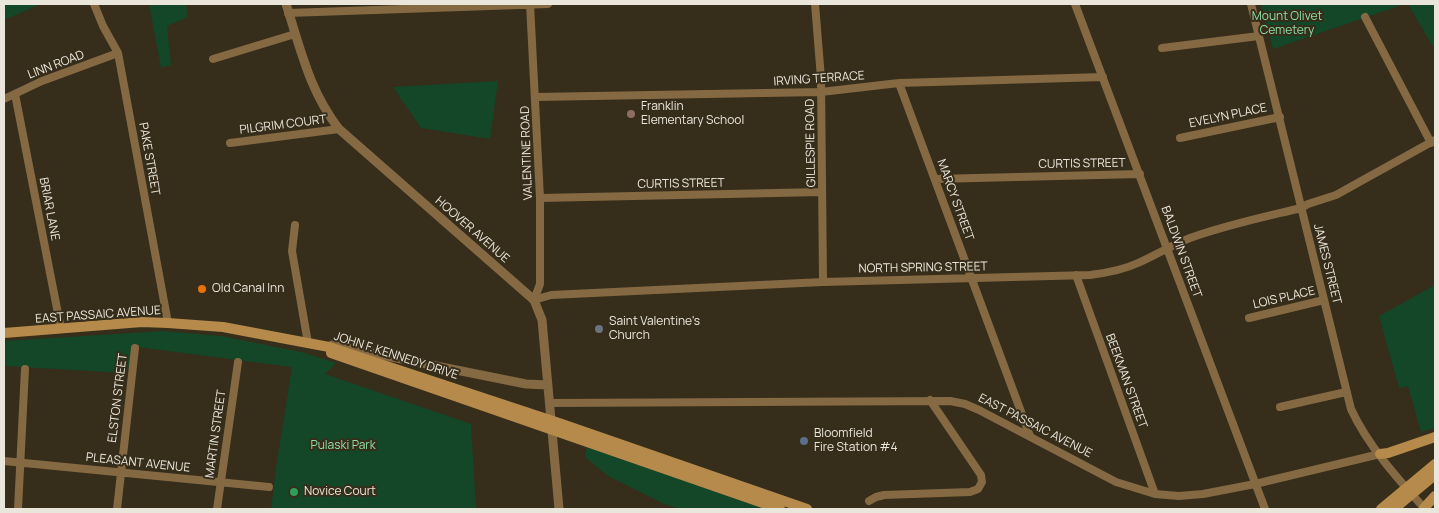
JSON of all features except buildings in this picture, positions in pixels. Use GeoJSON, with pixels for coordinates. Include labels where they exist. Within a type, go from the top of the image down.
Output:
{"type":"FeatureCollection","features":[{"type":"Feature","properties":{"kind":"main road","name":"EAST PASSAIC AVENUE"},"geometry":{"type":"LineString","coordinates":[[4,333],[142,322],[223,327],[308,343]]}},
{"type":"Feature","properties":{"kind":"main road","name":"JOHN F. KENNEDY DRIVE"},"geometry":{"type":"LineString","coordinates":[[308,343],[346,352],[780,509]]}},
{"type":"Feature","properties":{"kind":"main road","name":"JOHN F. KENNEDY DRIVE"},"geometry":{"type":"LineString","coordinates":[[552,426],[807,509]]}},
{"type":"Feature","properties":{"kind":"main road"},"geometry":{"type":"LineString","coordinates":[[1380,454],[1435,437]]}},
{"type":"Feature","properties":{"kind":"main road"},"geometry":{"type":"LineString","coordinates":[[1381,509],[1435,464]]}},
{"type":"Feature","properties":{"kind":"main road"},"geometry":{"type":"LineString","coordinates":[[1394,509],[1435,474]]}},
{"type":"Feature","properties":{"kind":"main road"},"geometry":{"type":"LineString","coordinates":[[1422,506],[1435,496]]}},
{"type":"Feature","properties":{"kind":"street","name":"PAKE STREET"},"geometry":{"type":"LineString","coordinates":[[94,4],[103,26],[118,53],[168,323]]}},
{"type":"Feature","properties":{"kind":"street","name":"VALENTINE ROAD"},"geometry":{"type":"LineString","coordinates":[[530,4],[540,198],[540,284],[534,300]]}},
{"type":"Feature","properties":{"kind":"street"},"geometry":{"type":"LineString","coordinates":[[287,8],[548,4]]}},
{"type":"Feature","properties":{"kind":"street","name":"GILLESPIE ROAD"},"geometry":{"type":"LineString","coordinates":[[815,4],[821,92],[823,282]]}},
{"type":"Feature","properties":{"kind":"street","name":"BALDWIN STREET"},"geometry":{"type":"LineString","coordinates":[[1075,4],[1265,509]]}},
{"type":"Feature","properties":{"kind":"street","name":"JAMES STREET"},"geometry":{"type":"LineString","coordinates":[[1250,4],[1280,117],[1351,409],[1355,419],[1380,454],[1422,506]]}},
{"type":"Feature","properties":{"kind":"street","name":"HOOVER AVENUE"},"geometry":{"type":"LineString","coordinates":[[287,8],[313,87],[326,112],[339,129],[534,300],[542,320],[559,509]]}},
{"type":"Feature","properties":{"kind":"street"},"geometry":{"type":"LineString","coordinates":[[1366,17],[1433,141]]}},
{"type":"Feature","properties":{"kind":"street"},"geometry":{"type":"LineString","coordinates":[[213,60],[295,34]]}},
{"type":"Feature","properties":{"kind":"street"},"geometry":{"type":"LineString","coordinates":[[1162,48],[1259,36]]}},
{"type":"Feature","properties":{"kind":"street","name":"LINN ROAD"},"geometry":{"type":"LineString","coordinates":[[4,99],[42,82],[118,53]]}},
{"type":"Feature","properties":{"kind":"street","name":"IRVING TERRACE"},"geometry":{"type":"LineString","coordinates":[[536,98],[821,92],[899,83],[1103,78]]}},
{"type":"Feature","properties":{"kind":"street","name":"MARCY STREET"},"geometry":{"type":"LineString","coordinates":[[899,83],[1030,436]]}},
{"type":"Feature","properties":{"kind":"street","name":"BRIAR LANE"},"geometry":{"type":"LineString","coordinates":[[15,94],[61,329]]}},
{"type":"Feature","properties":{"kind":"street","name":"EVELYN PLACE"},"geometry":{"type":"LineString","coordinates":[[1180,138],[1280,117]]}},
{"type":"Feature","properties":{"kind":"street","name":"PILGRIM COURT"},"geometry":{"type":"LineString","coordinates":[[230,143],[339,129]]}},
{"type":"Feature","properties":{"kind":"street","name":"NORTH SPRING STREET"},"geometry":{"type":"LineString","coordinates":[[534,300],[551,295],[823,282],[1076,275],[1111,272],[1137,264],[1167,247],[1220,228],[1301,208],[1308,204],[1336,196],[1433,141]]}},
{"type":"Feature","properties":{"kind":"street","name":"CURTIS STREET"},"geometry":{"type":"LineString","coordinates":[[935,179],[1140,174]]}},
{"type":"Feature","properties":{"kind":"street","name":"CURTIS STREET"},"geometry":{"type":"LineString","coordinates":[[540,198],[822,192]]}},
{"type":"Feature","properties":{"kind":"street"},"geometry":{"type":"LineString","coordinates":[[295,225],[292,251],[308,343]]}},
{"type":"Feature","properties":{"kind":"street","name":"BEEKMAN STREET"},"geometry":{"type":"LineString","coordinates":[[1076,275],[1155,494]]}},
{"type":"Feature","properties":{"kind":"street","name":"LOIS PLACE"},"geometry":{"type":"LineString","coordinates":[[1249,318],[1324,300]]}},
{"type":"Feature","properties":{"kind":"street","name":"EAST PASSAIC AVENUE"},"geometry":{"type":"LineString","coordinates":[[308,343],[348,347],[526,384],[548,385]]}},
{"type":"Feature","properties":{"kind":"street","name":"ELSTON STREET"},"geometry":{"type":"LineString","coordinates":[[117,509],[135,348]]}},
{"type":"Feature","properties":{"kind":"street","name":"MARTIN STREET"},"geometry":{"type":"LineString","coordinates":[[217,509],[238,362]]}},
{"type":"Feature","properties":{"kind":"street"},"geometry":{"type":"LineString","coordinates":[[18,509],[25,369]]}},
{"type":"Feature","properties":{"kind":"street"},"geometry":{"type":"LineString","coordinates":[[1280,407],[1346,392]]}},
{"type":"Feature","properties":{"kind":"street"},"geometry":{"type":"LineString","coordinates":[[869,501],[884,495],[970,492],[978,489],[982,482],[980,475],[930,400]]}},
{"type":"Feature","properties":{"kind":"street","name":"EAST PASSAIC AVENUE"},"geometry":{"type":"LineString","coordinates":[[550,403],[950,401],[965,404],[1116,482],[1155,494],[1179,496],[1203,494],[1255,484],[1380,454]]}},
{"type":"Feature","properties":{"kind":"street","name":"PLEASANT AVENUE"},"geometry":{"type":"LineString","coordinates":[[4,461],[269,487]]}},
{"type":"Feature","properties":{"kind":"green space"},"geometry":{"type":"Polygon","coordinates":[[[9,4],[41,4],[4,20],[4,6],[9,4]]]}},
{"type":"Feature","properties":{"kind":"green space"},"geometry":{"type":"Polygon","coordinates":[[[149,4],[186,4],[188,17],[167,26],[171,65],[161,68],[149,4]]]}},
{"type":"Feature","properties":{"kind":"green space","name":"Mount Olivet Cemetery"},"geometry":{"type":"Polygon","coordinates":[[[1261,4],[1405,4],[1273,49],[1261,4]]]}},
{"type":"Feature","properties":{"kind":"green space"},"geometry":{"type":"Polygon","coordinates":[[[1408,4],[1435,4],[1435,50],[1408,4]]]}},
{"type":"Feature","properties":{"kind":"green space"},"geometry":{"type":"Polygon","coordinates":[[[498,81],[490,139],[421,128],[393,87],[498,81]]]}},
{"type":"Feature","properties":{"kind":"green space"},"geometry":{"type":"Polygon","coordinates":[[[1435,277],[1435,428],[1421,432],[1408,386],[1399,388],[1379,316],[1433,286],[1435,277]]]}},
{"type":"Feature","properties":{"kind":"green space","name":"Pulaski Park"},"geometry":{"type":"Polygon","coordinates":[[[163,331],[221,336],[301,352],[336,363],[325,374],[471,424],[476,509],[271,509],[292,367],[137,347],[126,373],[4,366],[4,341],[163,331]]]}},
{"type":"Feature","properties":{"kind":"green space"},"geometry":{"type":"Polygon","coordinates":[[[587,447],[765,509],[681,509],[664,504],[608,476],[585,457],[587,447]]]}},
{"type":"Feature","properties":{"kind":"place","name":"Franklin Elementary School"},"geometry":{"type":"Point","coordinates":[631,114]}},
{"type":"Feature","properties":{"kind":"place","name":"Old Canal Inn"},"geometry":{"type":"Point","coordinates":[202,289]}},
{"type":"Feature","properties":{"kind":"place","name":"Saint Valentine's Church"},"geometry":{"type":"Point","coordinates":[599,329]}},
{"type":"Feature","properties":{"kind":"place","name":"Bloomfield Fire Station #4"},"geometry":{"type":"Point","coordinates":[804,441]}},
{"type":"Feature","properties":{"kind":"place","name":"Novice Court"},"geometry":{"type":"Point","coordinates":[294,492]}}]}
